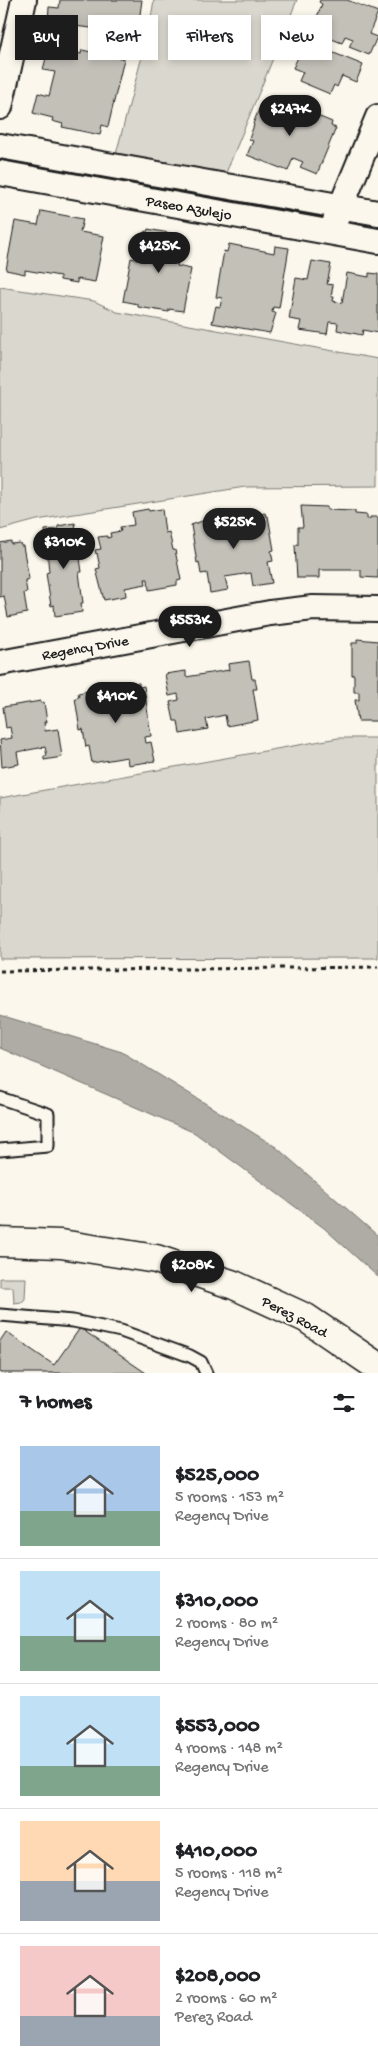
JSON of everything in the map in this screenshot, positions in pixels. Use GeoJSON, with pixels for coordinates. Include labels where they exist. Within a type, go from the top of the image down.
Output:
{"type":"FeatureCollection","features":[{"type":"Feature","properties":{"kind":"main road","name":"Perez Road"},"geometry":{"type":"LineString","coordinates":[[0,1242],[60,1244],[156,1258],[234,1285],[306,1318],[378,1367]]}},
{"type":"Feature","properties":{"kind":"street"},"geometry":{"type":"LineString","coordinates":[[0,107],[24,0]]}},
{"type":"Feature","properties":{"kind":"street"},"geometry":{"type":"LineString","coordinates":[[331,232],[378,117]]}},
{"type":"Feature","properties":{"kind":"street","name":"Paseo Azulejo"},"geometry":{"type":"LineString","coordinates":[[0,146],[378,213]]}},
{"type":"Feature","properties":{"kind":"street","name":"Paseo Azulejo"},"geometry":{"type":"LineString","coordinates":[[0,173],[378,241]]}},
{"type":"Feature","properties":{"kind":"street","name":"Regency Drive"},"geometry":{"type":"LineString","coordinates":[[0,663],[270,613],[313,608],[378,609]]}},
{"type":"Feature","properties":{"kind":"lane"},"geometry":{"type":"LineString","coordinates":[[0,1098],[48,1114],[48,1146],[0,1150]]}},
{"type":"Feature","properties":{"kind":"lane"},"geometry":{"type":"LineString","coordinates":[[0,1316],[73,1321],[121,1331],[190,1356],[201,1362],[206,1373]]}},
{"type":"Feature","properties":{"kind":"path"},"geometry":{"type":"LineString","coordinates":[[0,971],[378,967]]}},
{"type":"Feature","properties":{"kind":"shaded area"},"geometry":{"type":"Polygon","coordinates":[[[154,0],[297,0],[291,15],[261,15],[261,60],[272,60],[226,173],[116,154],[141,60],[158,60],[158,15],[152,15],[154,0]]]}},
{"type":"Feature","properties":{"kind":"shaded area"},"geometry":{"type":"Polygon","coordinates":[[[0,287],[94,301],[117,312],[378,359],[378,486],[245,487],[37,520],[0,530],[0,287]]]}},
{"type":"Feature","properties":{"kind":"shaded area"},"geometry":{"type":"Polygon","coordinates":[[[338,738],[378,738],[378,958],[0,959],[0,798],[338,738]]]}},
{"type":"Feature","properties":{"kind":"shaded area"},"geometry":{"type":"Polygon","coordinates":[[[0,1015],[122,1052],[276,1147],[378,1236],[378,1277],[324,1228],[195,1133],[0,1048],[0,1015]]]}},
{"type":"Feature","properties":{"kind":"shaded area"},"geometry":{"type":"Polygon","coordinates":[[[0,1278],[26,1278],[25,1299],[22,1302],[14,1303],[13,1287],[0,1287],[0,1278]]]}},
{"type":"Feature","properties":{"kind":"building"},"geometry":{"type":"Polygon","coordinates":[[[60,0],[142,0],[140,15],[88,15],[88,28],[78,26],[78,15],[48,15],[49,7],[59,8],[60,0]]]}},
{"type":"Feature","properties":{"kind":"building"},"geometry":{"type":"Polygon","coordinates":[[[320,0],[347,0],[378,12],[369,34],[377,37],[369,55],[349,47],[353,39],[345,36],[342,43],[332,39],[332,15],[318,15],[322,4],[319,2],[320,0]]]}},
{"type":"Feature","properties":{"kind":"building"},"geometry":{"type":"Polygon","coordinates":[[[82,50],[88,51],[88,60],[124,60],[108,127],[102,125],[100,135],[62,127],[63,124],[52,121],[53,118],[33,113],[38,93],[49,96],[55,72],[43,70],[46,60],[78,60],[78,53],[81,54],[82,50]]]}},
{"type":"Feature","properties":{"kind":"building"},"geometry":{"type":"Polygon","coordinates":[[[332,52],[363,65],[356,82],[342,76],[337,87],[334,85],[330,94],[299,81],[303,72],[293,68],[297,60],[332,60],[332,52]]]}},
{"type":"Feature","properties":{"kind":"building"},"geometry":{"type":"Polygon","coordinates":[[[267,100],[290,109],[291,105],[332,122],[331,126],[336,128],[317,174],[300,167],[303,162],[293,158],[288,171],[247,155],[253,141],[249,139],[253,124],[259,109],[262,111],[267,100]]]}},
{"type":"Feature","properties":{"kind":"building"},"geometry":{"type":"Polygon","coordinates":[[[41,211],[83,219],[80,232],[104,236],[95,282],[77,279],[77,283],[60,280],[60,276],[25,270],[25,274],[6,270],[15,221],[38,225],[41,211]]]}},
{"type":"Feature","properties":{"kind":"building"},"geometry":{"type":"Polygon","coordinates":[[[148,229],[184,236],[187,239],[183,258],[179,257],[177,266],[191,269],[183,311],[169,309],[169,312],[138,307],[138,304],[123,301],[131,258],[144,261],[146,251],[141,250],[145,231],[147,232],[148,229]]]}},
{"type":"Feature","properties":{"kind":"building"},"geometry":{"type":"Polygon","coordinates":[[[229,244],[274,253],[275,246],[289,248],[279,308],[273,307],[272,312],[276,313],[270,333],[212,323],[216,306],[220,307],[222,298],[216,297],[224,251],[227,252],[229,244]]]}},
{"type":"Feature","properties":{"kind":"building"},"geometry":{"type":"Polygon","coordinates":[[[312,261],[331,264],[327,284],[333,285],[331,297],[334,297],[333,301],[342,303],[347,273],[369,277],[369,273],[378,274],[378,333],[363,330],[362,335],[337,330],[338,323],[329,322],[327,334],[299,330],[301,321],[289,319],[296,278],[308,280],[312,261]]]}},
{"type":"Feature","properties":{"kind":"building"},"geometry":{"type":"Polygon","coordinates":[[[301,506],[327,507],[327,510],[355,511],[355,514],[367,515],[367,519],[378,517],[378,578],[361,577],[361,570],[319,570],[319,578],[297,578],[295,545],[298,545],[298,527],[303,527],[301,506]]]}},
{"type":"Feature","properties":{"kind":"building"},"geometry":{"type":"Polygon","coordinates":[[[148,509],[149,511],[162,509],[165,533],[169,532],[181,580],[177,581],[177,585],[149,590],[148,579],[145,579],[146,584],[125,588],[126,596],[104,600],[96,569],[100,568],[95,550],[101,549],[98,537],[111,537],[110,533],[121,531],[120,527],[134,525],[132,512],[148,509]]]}},
{"type":"Feature","properties":{"kind":"building"},"geometry":{"type":"Polygon","coordinates":[[[256,511],[257,515],[265,513],[268,516],[274,550],[271,551],[273,561],[268,562],[272,583],[253,586],[251,573],[225,577],[228,590],[210,593],[207,573],[201,574],[199,562],[197,563],[191,525],[211,518],[212,526],[217,526],[216,524],[241,520],[240,514],[256,511]]]}},
{"type":"Feature","properties":{"kind":"building"},"geometry":{"type":"Polygon","coordinates":[[[75,523],[82,572],[79,572],[83,603],[81,603],[82,612],[55,616],[54,605],[51,606],[46,573],[49,572],[45,530],[58,529],[58,526],[75,523]]]}},
{"type":"Feature","properties":{"kind":"building"},"geometry":{"type":"Polygon","coordinates":[[[11,541],[11,544],[20,543],[23,546],[29,579],[25,580],[27,592],[24,593],[27,613],[8,617],[4,596],[0,597],[0,543],[11,541]]]}},
{"type":"Feature","properties":{"kind":"building"},"geometry":{"type":"Polygon","coordinates":[[[357,639],[378,641],[378,721],[358,721],[355,700],[359,700],[359,692],[354,692],[354,675],[352,675],[352,643],[357,643],[357,639]]]}},
{"type":"Feature","properties":{"kind":"building"},"geometry":{"type":"Polygon","coordinates":[[[249,661],[252,679],[255,679],[257,689],[253,689],[258,720],[227,726],[225,715],[206,719],[208,729],[180,734],[178,721],[174,721],[170,702],[179,700],[178,694],[169,696],[165,674],[186,671],[186,677],[229,670],[228,664],[249,661]]]}},
{"type":"Feature","properties":{"kind":"building"},"geometry":{"type":"Polygon","coordinates":[[[139,683],[139,687],[144,686],[151,736],[145,737],[146,743],[151,742],[155,761],[128,765],[127,757],[92,763],[89,746],[86,747],[83,729],[80,730],[75,698],[79,697],[78,693],[129,687],[129,684],[139,683]]]}},
{"type":"Feature","properties":{"kind":"building"},"geometry":{"type":"Polygon","coordinates":[[[41,701],[41,703],[44,702],[47,722],[44,722],[45,731],[58,729],[62,757],[44,760],[44,756],[47,756],[45,747],[17,752],[19,764],[2,767],[0,740],[12,738],[10,727],[6,728],[3,707],[41,701]]]}},
{"type":"Feature","properties":{"kind":"building"},"geometry":{"type":"Polygon","coordinates":[[[80,1328],[146,1373],[0,1373],[0,1341],[6,1332],[54,1365],[80,1328]]]}}]}
